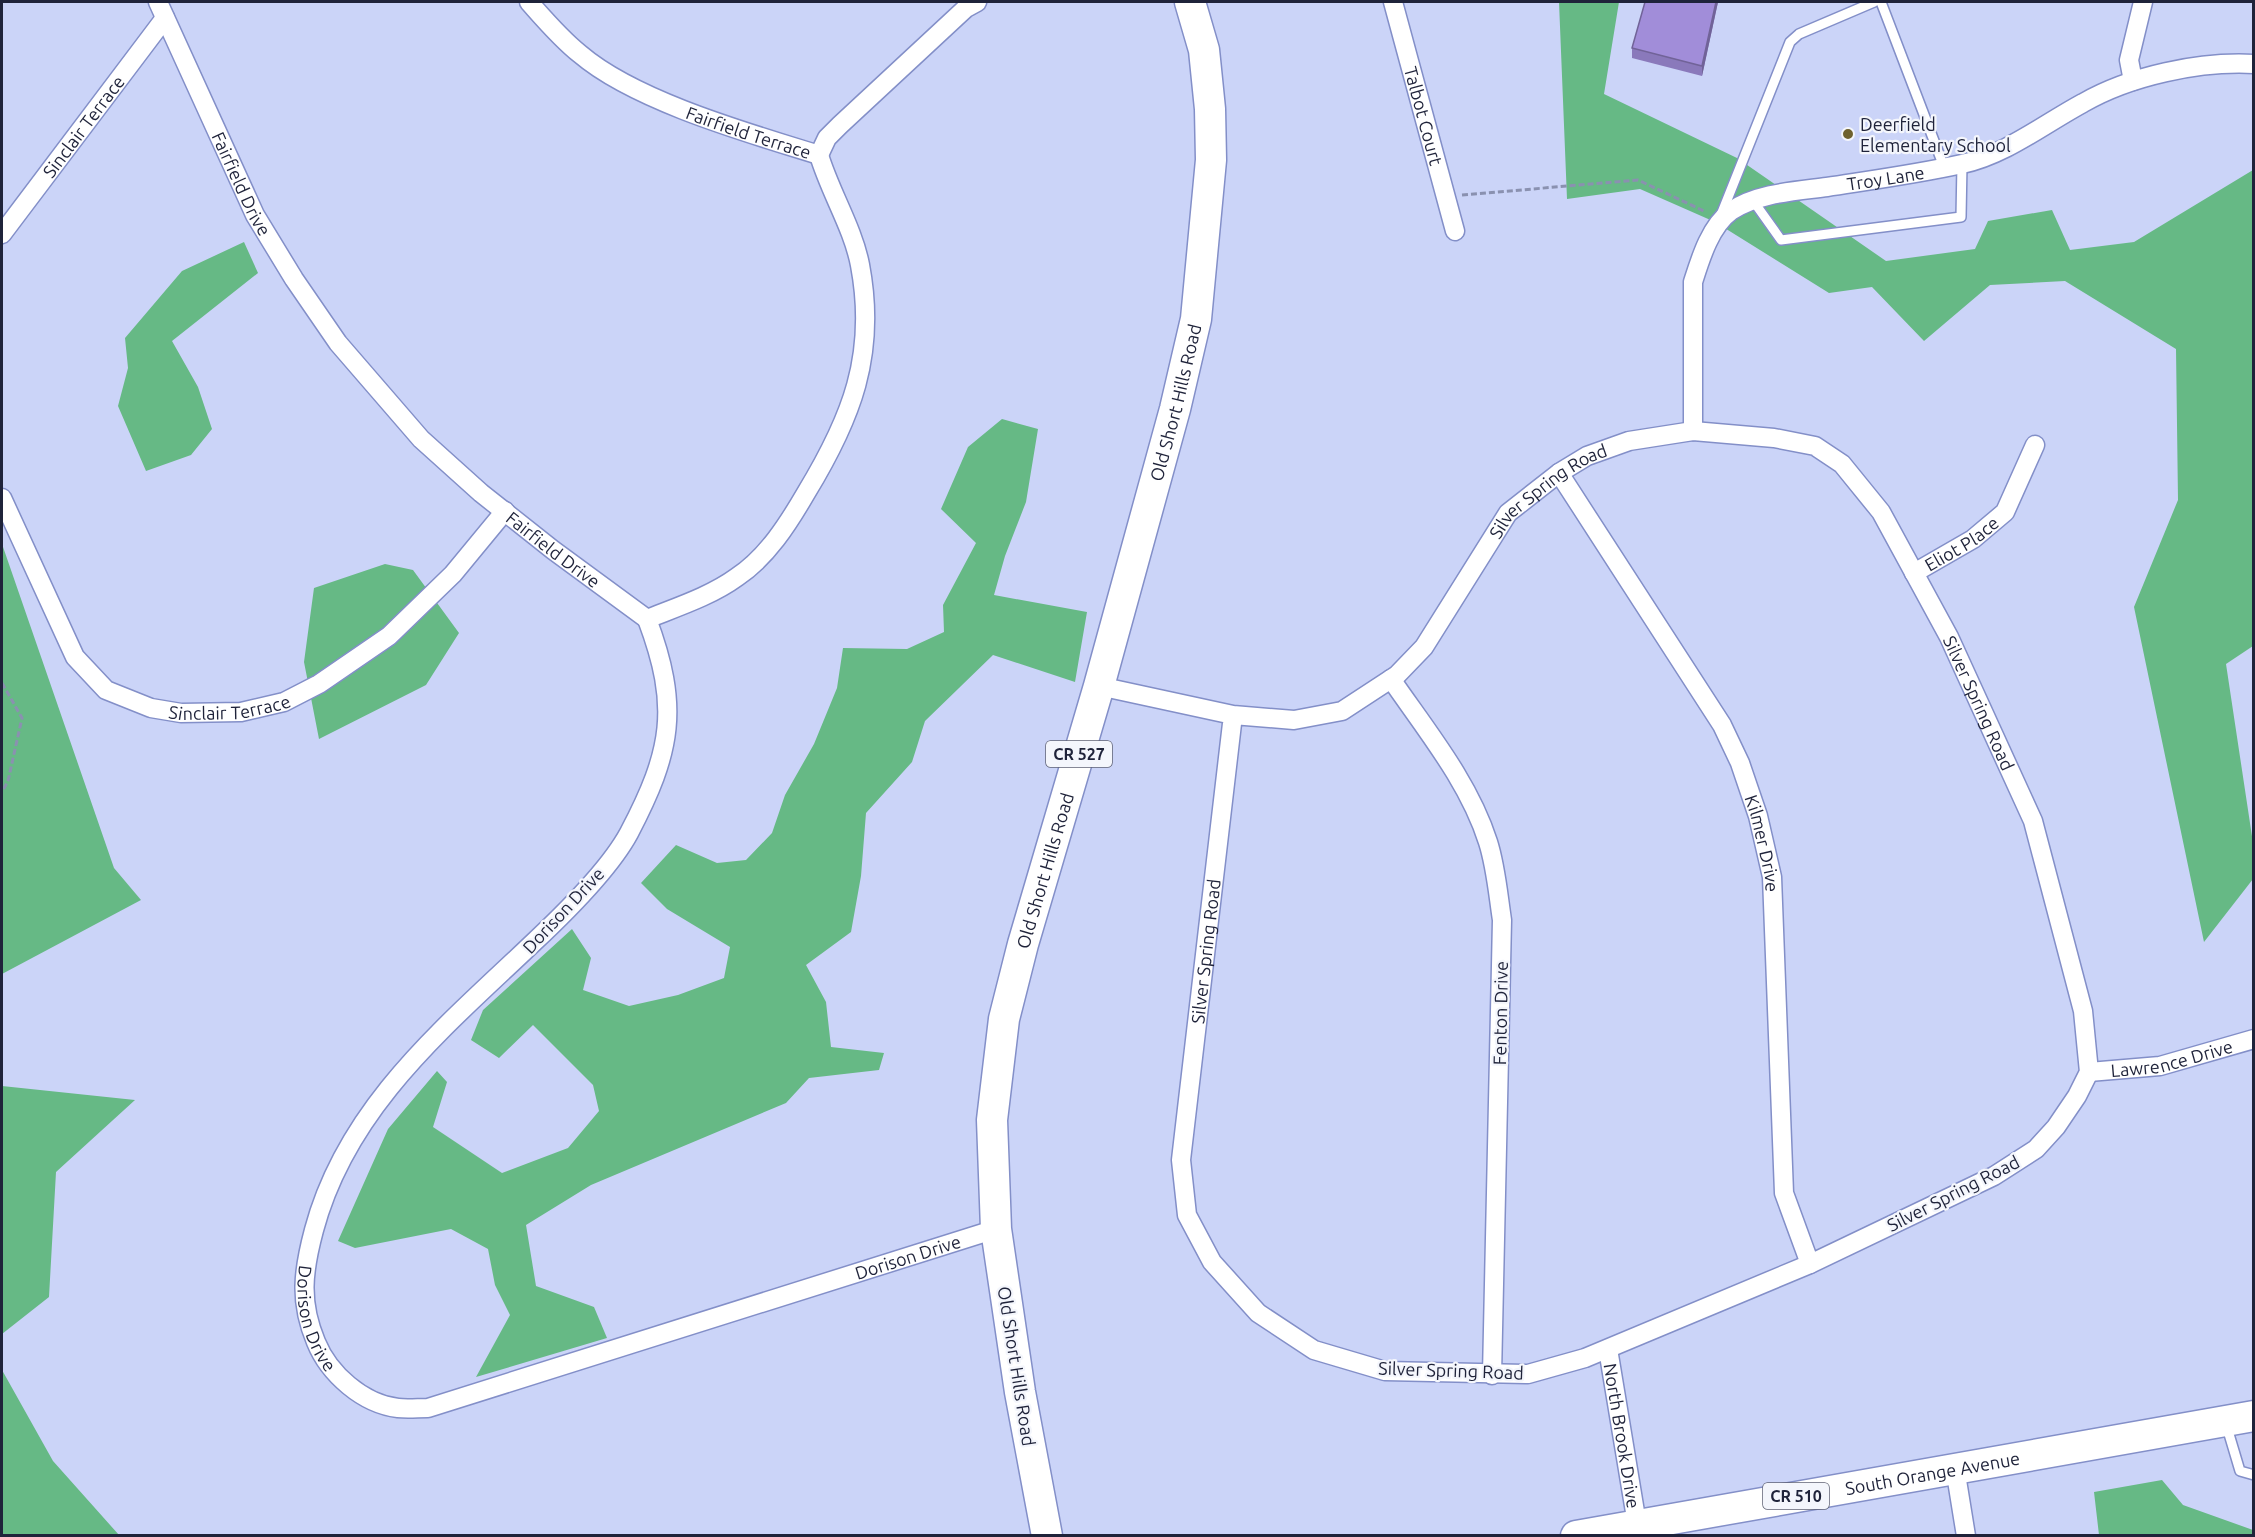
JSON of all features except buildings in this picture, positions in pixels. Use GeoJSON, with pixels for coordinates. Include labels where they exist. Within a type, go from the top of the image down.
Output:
{"type":"FeatureCollection","features":[{"type":"Feature","properties":{"kind":"main road","name":"Old Short Hills Road"},"geometry":{"type":"LineString","coordinates":[[1047,1536],[1020,1392],[996,1229],[992,1120],[1004,1019],[1023,944],[1099,686],[1175,409],[1196,319],[1211,160],[1210,109],[1204,50],[1190,2]]}},
{"type":"Feature","properties":{"kind":"main road","name":"South Orange Avenue"},"geometry":{"type":"LineString","coordinates":[[1591,1534],[1637,1524],[2239,1419]]}},
{"type":"Feature","properties":{"kind":"street","name":"Fairfield Terrace"},"geometry":{"type":"LineString","coordinates":[[529,2],[581,56],[621,81],[676,106],[819,155],[827,138],[968,4]]}},
{"type":"Feature","properties":{"kind":"street","name":"Talbot Court"},"geometry":{"type":"LineString","coordinates":[[1393,2],[1455,231]]}},
{"type":"Feature","properties":{"kind":"street"},"geometry":{"type":"LineString","coordinates":[[2133,81],[2129,60],[2143,2]]}},
{"type":"Feature","properties":{"kind":"street","name":"Sinclair Terrace"},"geometry":{"type":"LineString","coordinates":[[2,234],[162,10]]}},
{"type":"Feature","properties":{"kind":"street","name":"Fairfield Drive"},"geometry":{"type":"LineString","coordinates":[[162,10],[255,215],[318,317],[338,343],[421,440],[505,512],[647,619]]}},
{"type":"Feature","properties":{"kind":"street","name":"Troy Lane"},"geometry":{"type":"LineString","coordinates":[[1693,431],[1693,282],[1700,259],[1719,223],[1731,211],[1788,193],[1953,166],[2011,144],[2085,101],[2133,81],[2203,68],[2253,64]]}},
{"type":"Feature","properties":{"kind":"street"},"geometry":{"type":"LineString","coordinates":[[647,619],[703,596],[737,578],[764,553],[794,514],[829,455],[848,416],[865,347],[865,308],[860,264],[819,155]]}},
{"type":"Feature","properties":{"kind":"street","name":"Silver Spring Road"},"geometry":{"type":"LineString","coordinates":[[1099,686],[1233,715],[1294,720],[1342,711],[1391,679],[1424,647],[1508,513],[1559,473],[1587,456],[1629,441],[1693,431],[1774,438],[1815,447],[1842,464],[1881,512],[1949,637],[2033,821],[2084,1011],[2089,1072],[2078,1096],[2056,1127],[2036,1149],[1994,1176],[1810,1264],[1585,1358],[1528,1374],[1492,1375],[1385,1371],[1314,1350],[1258,1313],[1212,1262],[1187,1215],[1181,1160],[1233,715]]}},
{"type":"Feature","properties":{"kind":"street","name":"Eliot Place"},"geometry":{"type":"LineString","coordinates":[[1914,573],[1973,539],[2005,513],[2035,445]]}},
{"type":"Feature","properties":{"kind":"street","name":"Kilmer Drive"},"geometry":{"type":"LineString","coordinates":[[1559,473],[1722,725],[1740,763],[1758,816],[1772,877],[1784,1193],[1810,1264]]}},
{"type":"Feature","properties":{"kind":"street","name":"Sinclair Terrace"},"geometry":{"type":"LineString","coordinates":[[2,498],[75,657],[106,690],[151,708],[181,713],[240,712],[284,702],[319,684],[389,636],[453,574],[505,512]]}},
{"type":"Feature","properties":{"kind":"street","name":"Dorison Drive"},"geometry":{"type":"LineString","coordinates":[[647,619],[665,674],[668,720],[663,750],[649,792],[627,836],[593,880],[560,918],[419,1052],[354,1133],[323,1195],[302,1287],[308,1323],[318,1347],[338,1376],[365,1398],[397,1408],[428,1408],[996,1229]]}},
{"type":"Feature","properties":{"kind":"street","name":"Fenton Drive"},"geometry":{"type":"LineString","coordinates":[[1391,679],[1458,776],[1487,841],[1496,877],[1502,920],[1492,1375]]}},
{"type":"Feature","properties":{"kind":"street","name":"Lawrence Drive"},"geometry":{"type":"LineString","coordinates":[[2089,1072],[2160,1066],[2253,1039]]}},
{"type":"Feature","properties":{"kind":"street","name":"North Brook Drive"},"geometry":{"type":"LineString","coordinates":[[1608,1349],[1637,1524]]}},
{"type":"Feature","properties":{"kind":"street"},"geometry":{"type":"LineString","coordinates":[[1955,1468],[1966,1536]]}},
{"type":"Feature","properties":{"kind":"lane"},"geometry":{"type":"LineString","coordinates":[[1719,223],[1790,42],[1799,34],[1874,2]]}},
{"type":"Feature","properties":{"kind":"lane"},"geometry":{"type":"LineString","coordinates":[[1754,202],[1780,240],[1961,217],[1953,166],[1881,2]]}},
{"type":"Feature","properties":{"kind":"lane"},"geometry":{"type":"LineString","coordinates":[[2239,1419],[2240,1471],[2253,1475]]}},
{"type":"Feature","properties":{"kind":"path"},"geometry":{"type":"LineString","coordinates":[[1446,197],[1638,180],[1719,223]]}},
{"type":"Feature","properties":{"kind":"path"},"geometry":{"type":"LineString","coordinates":[[2,683],[22,718],[8,781],[2,792]]}},
{"type":"Feature","properties":{"kind":"green space"},"geometry":{"type":"Polygon","coordinates":[[[1559,2],[1619,2],[1604,94],[1737,158],[1886,261],[1975,249],[1988,221],[2052,210],[2070,250],[2134,242],[2253,170],[2253,646],[2226,664],[2253,843],[2253,879],[2204,942],[2134,607],[2178,500],[2176,349],[2065,281],[1990,285],[1924,341],[1872,287],[1829,293],[1715,222],[1640,189],[1567,199],[1559,2]]]}},
{"type":"Feature","properties":{"kind":"green space"},"geometry":{"type":"Polygon","coordinates":[[[244,242],[258,273],[172,341],[198,387],[212,429],[191,455],[146,471],[118,406],[128,368],[125,338],[182,271],[244,242]]]}},
{"type":"Feature","properties":{"kind":"green space"},"geometry":{"type":"Polygon","coordinates":[[[1002,419],[1038,429],[1026,502],[1005,556],[994,595],[1087,612],[1075,682],[993,655],[925,721],[912,762],[866,813],[861,876],[851,932],[806,965],[826,1002],[831,1047],[884,1053],[879,1070],[809,1078],[786,1103],[591,1185],[526,1225],[536,1286],[594,1307],[607,1338],[476,1377],[510,1315],[495,1285],[488,1249],[451,1229],[355,1248],[338,1241],[388,1129],[437,1071],[447,1082],[433,1127],[502,1173],[568,1148],[599,1111],[593,1085],[533,1025],[499,1058],[471,1040],[483,1010],[572,929],[591,958],[583,990],[629,1006],[678,995],[724,978],[730,947],[667,909],[641,883],[676,845],[717,863],[746,860],[772,833],[785,795],[814,744],[837,688],[843,648],[907,649],[944,632],[943,605],[976,543],[941,509],[968,447],[1002,419]]]}},
{"type":"Feature","properties":{"kind":"green space"},"geometry":{"type":"Polygon","coordinates":[[[2,544],[114,868],[141,900],[2,974],[2,544]]]}},
{"type":"Feature","properties":{"kind":"green space"},"geometry":{"type":"Polygon","coordinates":[[[385,564],[413,570],[459,633],[426,685],[319,739],[304,662],[314,588],[385,564]]]}},
{"type":"Feature","properties":{"kind":"green space"},"geometry":{"type":"Polygon","coordinates":[[[2,1086],[135,1100],[56,1172],[49,1297],[2,1334],[2,1086]]]}},
{"type":"Feature","properties":{"kind":"green space"},"geometry":{"type":"Polygon","coordinates":[[[2,1370],[53,1461],[119,1535],[2,1535],[2,1370]]]}},
{"type":"Feature","properties":{"kind":"green space"},"geometry":{"type":"Polygon","coordinates":[[[2162,1480],[2183,1505],[2253,1530],[2253,1535],[2099,1535],[2094,1492],[2162,1480]]]}},
{"type":"Feature","properties":{"kind":"place","name":"Deerfield Elementary School"},"geometry":{"type":"Point","coordinates":[1848,134]}}]}
